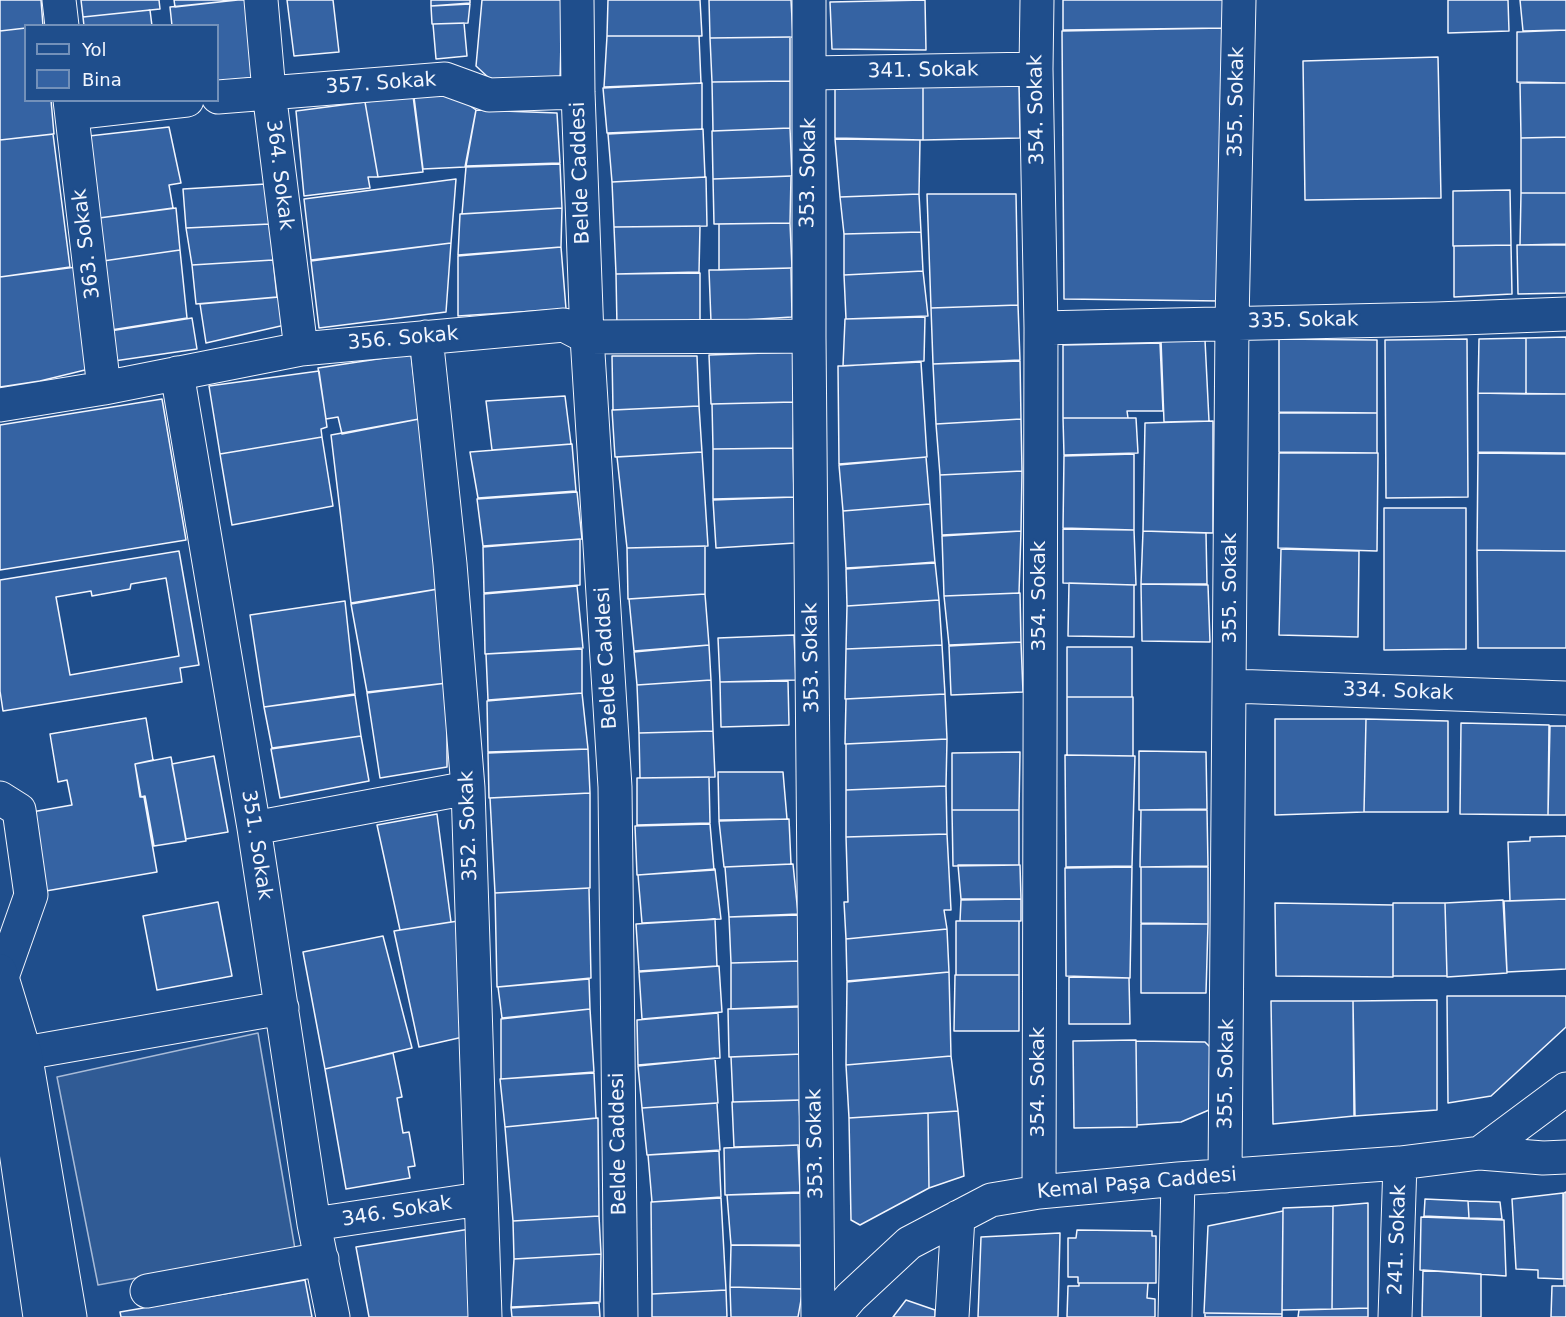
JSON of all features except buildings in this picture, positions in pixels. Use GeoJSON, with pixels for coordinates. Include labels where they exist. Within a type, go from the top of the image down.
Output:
{"type":"FeatureCollection","features":[{"type":"Feature","properties":{"kind":"street"},"geometry":{"type":"LineString","coordinates":[[59,0],[62,24]]}},
{"type":"Feature","properties":{"kind":"street","name":"364. Sokak"},"geometry":{"type":"LineString","coordinates":[[261,0],[269,92],[301,349]]}},
{"type":"Feature","properties":{"kind":"street","name":"Belde Caddesi"},"geometry":{"type":"LineString","coordinates":[[577,0],[587,338],[615,787],[621,1317]]}},
{"type":"Feature","properties":{"kind":"street","name":"353. Sokak"},"geometry":{"type":"LineString","coordinates":[[809,0],[811,73],[809,336],[818,1317]]}},
{"type":"Feature","properties":{"kind":"street","name":"354. Sokak"},"geometry":{"type":"LineString","coordinates":[[1037,0],[1036,69],[1041,328],[1039,1192]]}},
{"type":"Feature","properties":{"kind":"street","name":"355. Sokak"},"geometry":{"type":"LineString","coordinates":[[1226,1176],[1232,322],[1239,0]]}},
{"type":"Feature","properties":{"kind":"street","name":"341. Sokak"},"geometry":{"type":"LineString","coordinates":[[811,73],[1036,69]]}},
{"type":"Feature","properties":{"kind":"street","name":"357. Sokak"},"geometry":{"type":"LineString","coordinates":[[219,97],[445,79],[489,95],[578,92]]}},
{"type":"Feature","properties":{"kind":"street"},"geometry":{"type":"LineString","coordinates":[[71,106],[148,102]]}},
{"type":"Feature","properties":{"kind":"street","name":"363. Sokak"},"geometry":{"type":"LineString","coordinates":[[71,106],[104,388]]}},
{"type":"Feature","properties":{"kind":"street","name":"335. Sokak"},"geometry":{"type":"LineString","coordinates":[[1041,328],[1566,314]]}},
{"type":"Feature","properties":{"kind":"street","name":"356. Sokak"},"geometry":{"type":"LineString","coordinates":[[0,405],[104,388],[301,349],[426,337],[564,326],[587,338],[809,336]]}},
{"type":"Feature","properties":{"kind":"street","name":"352. Sokak"},"geometry":{"type":"LineString","coordinates":[[426,337],[450,564],[468,788],[485,1317]]}},
{"type":"Feature","properties":{"kind":"street","name":"351. Sokak"},"geometry":{"type":"LineString","coordinates":[[177,373],[254,828],[314,1224],[333,1317]]}},
{"type":"Feature","properties":{"kind":"street","name":"334. Sokak"},"geometry":{"type":"LineString","coordinates":[[1231,686],[1566,698]]}},
{"type":"Feature","properties":{"kind":"street"},"geometry":{"type":"LineString","coordinates":[[254,828],[468,788]]}},
{"type":"Feature","properties":{"kind":"street"},"geometry":{"type":"LineString","coordinates":[[0,798],[19,810],[31,895],[1,974],[13,1047],[70,1317]]}},
{"type":"Feature","properties":{"kind":"street"},"geometry":{"type":"LineString","coordinates":[[13,1047],[282,1008]]}},
{"type":"Feature","properties":{"kind":"street"},"geometry":{"type":"LineString","coordinates":[[13,1047],[40,1317]]}},
{"type":"Feature","properties":{"kind":"street","name":"Kemal Paşa Caddesi"},"geometry":{"type":"LineString","coordinates":[[1480,1153],[1566,1089]]}},
{"type":"Feature","properties":{"kind":"street","name":"Kemal Paşa Caddesi"},"geometry":{"type":"LineString","coordinates":[[834,1317],[851,1297],[909,1243],[991,1200],[1039,1192],[1178,1179],[1400,1163],[1480,1153],[1543,1158],[1566,1157]]}},
{"type":"Feature","properties":{"kind":"street","name":"241. Sokak"},"geometry":{"type":"LineString","coordinates":[[1395,1317],[1400,1163]]}},
{"type":"Feature","properties":{"kind":"street"},"geometry":{"type":"LineString","coordinates":[[1175,1317],[1178,1179]]}},
{"type":"Feature","properties":{"kind":"street","name":"346. Sokak"},"geometry":{"type":"LineString","coordinates":[[314,1224],[480,1199]]}},
{"type":"Feature","properties":{"kind":"street"},"geometry":{"type":"LineString","coordinates":[[952,1317],[958,1217]]}},
{"type":"Feature","properties":{"kind":"street"},"geometry":{"type":"LineString","coordinates":[[147,1292],[322,1259]]}},
{"type":"Feature","properties":{"kind":"shaded area"},"geometry":{"type":"Polygon","coordinates":[[[258,1033],[295,1249],[98,1285],[57,1077],[258,1033]]]}}]}
